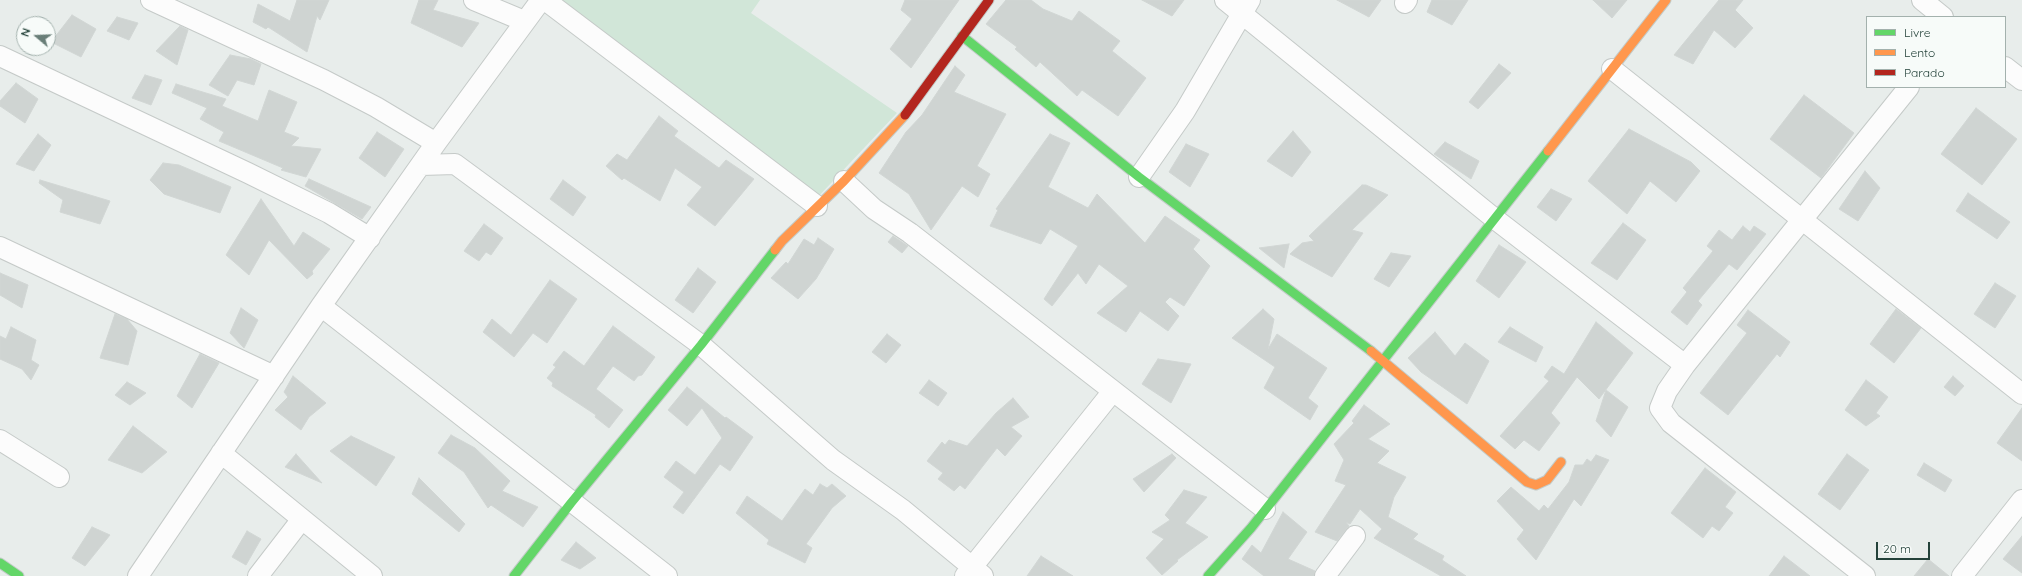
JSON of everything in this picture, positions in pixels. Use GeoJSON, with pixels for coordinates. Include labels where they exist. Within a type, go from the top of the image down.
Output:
{"type":"FeatureCollection","features":[{"type":"Feature","properties":{"kind":"street"},"geometry":{"type":"LineString","coordinates":[[151,0],[330,83],[376,107],[436,143]]}},
{"type":"Feature","properties":{"kind":"street"},"geometry":{"type":"LineString","coordinates":[[474,0],[524,21]]}},
{"type":"Feature","properties":{"kind":"street"},"geometry":{"type":"LineString","coordinates":[[138,576],[321,306],[422,165],[436,143],[450,126],[524,21],[541,0]]}},
{"type":"Feature","properties":{"kind":"street"},"geometry":{"type":"LineString","coordinates":[[545,0],[817,206]]}},
{"type":"Feature","properties":{"kind":"street"},"geometry":{"type":"LineString","coordinates":[[514,576],[571,503],[701,345],[782,241],[817,206],[844,182],[912,108],[989,0]]}},
{"type":"Feature","properties":{"kind":"street"},"geometry":{"type":"LineString","coordinates":[[1226,0],[1246,7],[1495,219],[1685,365]]}},
{"type":"Feature","properties":{"kind":"street"},"geometry":{"type":"LineString","coordinates":[[1208,576],[1251,528],[1384,361],[1666,0]]}},
{"type":"Feature","properties":{"kind":"street"},"geometry":{"type":"LineString","coordinates":[[1922,0],[1942,16]]}},
{"type":"Feature","properties":{"kind":"street"},"geometry":{"type":"LineString","coordinates":[[1139,177],[1186,111],[1246,7]]}},
{"type":"Feature","properties":{"kind":"street"},"geometry":{"type":"LineString","coordinates":[[962,36],[1139,177],[1384,361],[1526,482],[1536,485],[1547,480],[1562,462]]}},
{"type":"Feature","properties":{"kind":"street"},"geometry":{"type":"LineString","coordinates":[[0,56],[248,173],[328,214],[370,238]]}},
{"type":"Feature","properties":{"kind":"street"},"geometry":{"type":"LineString","coordinates":[[2006,68],[2022,80]]}},
{"type":"Feature","properties":{"kind":"street"},"geometry":{"type":"LineString","coordinates":[[1612,69],[2022,394]]}},
{"type":"Feature","properties":{"kind":"street"},"geometry":{"type":"LineString","coordinates":[[1865,576],[1844,570],[1671,423],[1660,408],[1667,391],[1685,365],[1801,219],[1908,88]]}},
{"type":"Feature","properties":{"kind":"street"},"geometry":{"type":"LineString","coordinates":[[450,126],[455,164]]}},
{"type":"Feature","properties":{"kind":"street"},"geometry":{"type":"LineString","coordinates":[[422,165],[455,164],[701,345],[833,460],[903,510],[973,573],[1113,391]]}},
{"type":"Feature","properties":{"kind":"street"},"geometry":{"type":"LineString","coordinates":[[844,182],[874,209],[910,233],[1265,509]]}},
{"type":"Feature","properties":{"kind":"street"},"geometry":{"type":"LineString","coordinates":[[0,247],[274,376]]}},
{"type":"Feature","properties":{"kind":"street"},"geometry":{"type":"LineString","coordinates":[[321,306],[571,503],[667,576]]}},
{"type":"Feature","properties":{"kind":"street"},"geometry":{"type":"LineString","coordinates":[[0,440],[59,476]]}},
{"type":"Feature","properties":{"kind":"street"},"geometry":{"type":"LineString","coordinates":[[221,453],[372,576]]}},
{"type":"Feature","properties":{"kind":"street"},"geometry":{"type":"LineString","coordinates":[[1962,576],[2022,500]]}},
{"type":"Feature","properties":{"kind":"street"},"geometry":{"type":"LineString","coordinates":[[258,576],[302,519]]}},
{"type":"Feature","properties":{"kind":"street"},"geometry":{"type":"LineString","coordinates":[[1325,576],[1355,536]]}},
{"type":"Feature","properties":{"kind":"street"},"geometry":{"type":"LineString","coordinates":[[0,563],[19,576]]}},
{"type":"Feature","properties":{"kind":"green space"},"geometry":{"type":"Polygon","coordinates":[[[553,0],[760,0],[751,13],[897,113],[816,199],[553,0]]]}},
{"type":"Feature","properties":{"kind":"building"},"geometry":{"type":"Polygon","coordinates":[[[297,0],[329,0],[320,20],[317,16],[307,52],[268,27],[266,29],[253,22],[258,4],[290,21],[297,0]]]}},
{"type":"Feature","properties":{"kind":"building"},"geometry":{"type":"Polygon","coordinates":[[[419,0],[438,0],[433,10],[479,23],[462,47],[411,23],[419,0]]]}},
{"type":"Feature","properties":{"kind":"building"},"geometry":{"type":"Polygon","coordinates":[[[905,0],[959,0],[911,68],[890,49],[912,19],[901,10],[905,0]]]}},
{"type":"Feature","properties":{"kind":"building"},"geometry":{"type":"Polygon","coordinates":[[[1006,0],[1031,0],[1043,9],[1072,21],[1079,11],[1120,41],[1112,51],[1146,78],[1118,116],[1082,90],[1077,96],[1040,62],[1036,67],[1015,49],[1017,47],[986,24],[1006,0]]]}},
{"type":"Feature","properties":{"kind":"building"},"geometry":{"type":"Polygon","coordinates":[[[1142,0],[1184,0],[1172,16],[1142,0]]]}},
{"type":"Feature","properties":{"kind":"building"},"geometry":{"type":"Polygon","coordinates":[[[1337,0],[1381,0],[1369,17],[1337,0]]]}},
{"type":"Feature","properties":{"kind":"building"},"geometry":{"type":"Polygon","coordinates":[[[1432,0],[1468,0],[1452,25],[1427,12],[1432,0]]]}},
{"type":"Feature","properties":{"kind":"building"},"geometry":{"type":"Polygon","coordinates":[[[1593,0],[1627,0],[1612,18],[1593,0]]]}},
{"type":"Feature","properties":{"kind":"building"},"geometry":{"type":"Polygon","coordinates":[[[1719,0],[1743,0],[1735,10],[1753,28],[1735,48],[1714,30],[1693,64],[1674,55],[1719,0]]]}},
{"type":"Feature","properties":{"kind":"building"},"geometry":{"type":"Polygon","coordinates":[[[72,15],[96,29],[81,57],[56,44],[56,36],[72,15]]]}},
{"type":"Feature","properties":{"kind":"building"},"geometry":{"type":"Polygon","coordinates":[[[117,17],[138,23],[129,40],[107,31],[117,17]]]}},
{"type":"Feature","properties":{"kind":"building"},"geometry":{"type":"Polygon","coordinates":[[[180,26],[188,30],[177,65],[156,51],[180,26]]]}},
{"type":"Feature","properties":{"kind":"building"},"geometry":{"type":"Polygon","coordinates":[[[230,55],[251,59],[261,64],[254,85],[237,80],[228,96],[209,85],[230,55]]]}},
{"type":"Feature","properties":{"kind":"building"},"geometry":{"type":"Polygon","coordinates":[[[1499,64],[1511,73],[1478,109],[1469,102],[1499,64]]]}},
{"type":"Feature","properties":{"kind":"building"},"geometry":{"type":"Polygon","coordinates":[[[955,66],[965,75],[954,92],[1006,114],[977,166],[990,174],[978,197],[962,186],[931,230],[909,194],[879,173],[906,132],[922,115],[955,66]]]}},
{"type":"Feature","properties":{"kind":"building"},"geometry":{"type":"Polygon","coordinates":[[[145,75],[162,80],[151,105],[132,98],[145,75]]]}},
{"type":"Feature","properties":{"kind":"building"},"geometry":{"type":"Polygon","coordinates":[[[16,83],[38,99],[25,123],[0,106],[0,101],[16,83]]]}},
{"type":"Feature","properties":{"kind":"building"},"geometry":{"type":"Polygon","coordinates":[[[176,84],[226,99],[222,106],[258,121],[269,90],[297,102],[284,132],[299,138],[291,146],[321,149],[306,177],[281,170],[283,168],[219,141],[224,132],[200,119],[207,108],[172,93],[176,84]]]}},
{"type":"Feature","properties":{"kind":"building"},"geometry":{"type":"Polygon","coordinates":[[[1804,95],[1854,133],[1821,178],[1770,139],[1804,95]]]}},
{"type":"Feature","properties":{"kind":"building"},"geometry":{"type":"Polygon","coordinates":[[[1976,108],[2017,139],[1982,185],[1941,154],[1976,108]]]}},
{"type":"Feature","properties":{"kind":"building"},"geometry":{"type":"Polygon","coordinates":[[[659,116],[678,131],[674,136],[719,168],[726,160],[754,179],[715,226],[687,205],[702,187],[675,168],[660,201],[624,178],[622,180],[606,166],[617,154],[627,160],[659,116]]]}},
{"type":"Feature","properties":{"kind":"building"},"geometry":{"type":"Polygon","coordinates":[[[1629,129],[1691,162],[1700,171],[1676,202],[1650,181],[1627,214],[1588,181],[1629,129]]]}},
{"type":"Feature","properties":{"kind":"building"},"geometry":{"type":"Polygon","coordinates":[[[1293,131],[1311,152],[1292,177],[1267,161],[1293,131]]]}},
{"type":"Feature","properties":{"kind":"building"},"geometry":{"type":"Polygon","coordinates":[[[377,132],[404,149],[385,177],[359,158],[377,132]]]}},
{"type":"Feature","properties":{"kind":"building"},"geometry":{"type":"Polygon","coordinates":[[[38,134],[51,145],[34,171],[16,164],[38,134]]]}},
{"type":"Feature","properties":{"kind":"building"},"geometry":{"type":"Polygon","coordinates":[[[1050,134],[1070,143],[1048,187],[1088,208],[1097,194],[1145,243],[1165,216],[1200,240],[1193,249],[1210,266],[1184,306],[1170,297],[1165,302],[1179,316],[1168,331],[1140,311],[1126,332],[1097,313],[1128,286],[1099,264],[1086,284],[1078,273],[1052,306],[1044,299],[1078,246],[1050,229],[1041,244],[990,226],[998,210],[996,209],[1050,134]]]}},
{"type":"Feature","properties":{"kind":"building"},"geometry":{"type":"Polygon","coordinates":[[[1445,142],[1479,161],[1471,179],[1434,154],[1445,142]]]}},
{"type":"Feature","properties":{"kind":"building"},"geometry":{"type":"Polygon","coordinates":[[[1186,144],[1209,154],[1190,187],[1169,172],[1186,144]]]}},
{"type":"Feature","properties":{"kind":"building"},"geometry":{"type":"Polygon","coordinates":[[[163,163],[179,165],[231,187],[220,213],[164,194],[150,180],[163,163]]]}},
{"type":"Feature","properties":{"kind":"building"},"geometry":{"type":"Polygon","coordinates":[[[1865,171],[1880,188],[1858,221],[1839,209],[1865,171]]]}},
{"type":"Feature","properties":{"kind":"building"},"geometry":{"type":"Polygon","coordinates":[[[309,179],[371,207],[362,219],[305,186],[309,179]]]}},
{"type":"Feature","properties":{"kind":"building"},"geometry":{"type":"Polygon","coordinates":[[[40,180],[110,201],[100,224],[60,212],[63,200],[39,183],[40,180]]]}},
{"type":"Feature","properties":{"kind":"building"},"geometry":{"type":"Polygon","coordinates":[[[563,180],[586,197],[573,216],[550,199],[563,180]]]}},
{"type":"Feature","properties":{"kind":"building"},"geometry":{"type":"Polygon","coordinates":[[[1362,185],[1366,185],[1388,195],[1352,230],[1363,233],[1332,277],[1290,254],[1302,243],[1314,241],[1309,236],[1362,185]]]}},
{"type":"Feature","properties":{"kind":"building"},"geometry":{"type":"Polygon","coordinates":[[[1551,189],[1572,199],[1556,221],[1537,207],[1551,189]]]}},
{"type":"Feature","properties":{"kind":"building"},"geometry":{"type":"Polygon","coordinates":[[[1968,193],[2010,222],[1997,239],[1956,211],[1968,193]]]}},
{"type":"Feature","properties":{"kind":"building"},"geometry":{"type":"Polygon","coordinates":[[[261,199],[294,246],[303,232],[330,249],[312,271],[313,274],[307,279],[269,240],[249,275],[226,255],[261,199]]]}},
{"type":"Feature","properties":{"kind":"building"},"geometry":{"type":"Polygon","coordinates":[[[1623,223],[1646,240],[1617,280],[1591,263],[1623,223]]]}},
{"type":"Feature","properties":{"kind":"building"},"geometry":{"type":"Polygon","coordinates":[[[484,224],[503,238],[491,255],[486,252],[479,261],[464,251],[484,224]]]}},
{"type":"Feature","properties":{"kind":"building"},"geometry":{"type":"Polygon","coordinates":[[[1743,226],[1750,232],[1754,226],[1766,234],[1737,270],[1729,264],[1698,301],[1702,305],[1687,325],[1671,312],[1687,292],[1683,288],[1713,251],[1707,246],[1719,230],[1732,240],[1743,226]]]}},
{"type":"Feature","properties":{"kind":"building"},"geometry":{"type":"Polygon","coordinates":[[[893,236],[908,246],[902,253],[888,242],[893,236]]]}},
{"type":"Feature","properties":{"kind":"building"},"geometry":{"type":"Polygon","coordinates":[[[818,238],[834,249],[816,279],[798,299],[771,278],[786,262],[788,264],[804,239],[814,245],[818,238]]]}},
{"type":"Feature","properties":{"kind":"building"},"geometry":{"type":"Polygon","coordinates":[[[1289,244],[1284,268],[1259,248],[1289,244]]]}},
{"type":"Feature","properties":{"kind":"building"},"geometry":{"type":"Polygon","coordinates":[[[1499,245],[1526,262],[1499,298],[1476,281],[1499,245]]]}},
{"type":"Feature","properties":{"kind":"building"},"geometry":{"type":"Polygon","coordinates":[[[1391,253],[1411,256],[1389,287],[1374,279],[1391,253]]]}},
{"type":"Feature","properties":{"kind":"building"},"geometry":{"type":"Polygon","coordinates":[[[698,268],[716,282],[693,313],[675,300],[698,268]]]}},
{"type":"Feature","properties":{"kind":"building"},"geometry":{"type":"Polygon","coordinates":[[[0,273],[28,285],[22,308],[0,295],[0,273]]]}},
{"type":"Feature","properties":{"kind":"building"},"geometry":{"type":"Polygon","coordinates":[[[550,280],[577,299],[547,343],[533,333],[514,357],[483,332],[492,319],[511,335],[550,280]]]}},
{"type":"Feature","properties":{"kind":"building"},"geometry":{"type":"Polygon","coordinates":[[[1995,283],[2016,296],[1995,328],[1974,314],[1995,283]]]}},
{"type":"Feature","properties":{"kind":"building"},"geometry":{"type":"Polygon","coordinates":[[[241,308],[258,320],[244,348],[230,333],[241,308]]]}},
{"type":"Feature","properties":{"kind":"building"},"geometry":{"type":"Polygon","coordinates":[[[1263,309],[1274,319],[1268,349],[1277,334],[1327,368],[1308,398],[1318,406],[1310,420],[1264,388],[1275,367],[1232,338],[1263,309]]]}},
{"type":"Feature","properties":{"kind":"building"},"geometry":{"type":"Polygon","coordinates":[[[1896,309],[1921,328],[1894,363],[1870,344],[1896,309]]]}},
{"type":"Feature","properties":{"kind":"building"},"geometry":{"type":"Polygon","coordinates":[[[1748,310],[1790,342],[1780,357],[1777,354],[1728,415],[1700,393],[1747,333],[1737,325],[1748,310]]]}},
{"type":"Feature","properties":{"kind":"building"},"geometry":{"type":"Polygon","coordinates":[[[115,314],[127,319],[137,331],[128,365],[100,358],[115,314]]]}},
{"type":"Feature","properties":{"kind":"building"},"geometry":{"type":"Polygon","coordinates":[[[1596,322],[1633,353],[1599,399],[1577,377],[1551,413],[1560,423],[1539,451],[1524,440],[1515,449],[1500,436],[1549,381],[1544,377],[1552,366],[1564,374],[1596,322]]]}},
{"type":"Feature","properties":{"kind":"building"},"geometry":{"type":"Polygon","coordinates":[[[613,326],[655,357],[642,375],[638,376],[634,381],[613,366],[596,389],[623,410],[609,428],[595,417],[596,415],[552,386],[553,383],[547,378],[556,367],[553,365],[564,351],[584,366],[613,326]]]}},
{"type":"Feature","properties":{"kind":"building"},"geometry":{"type":"Polygon","coordinates":[[[11,327],[36,340],[31,360],[39,365],[31,380],[22,369],[0,359],[0,336],[6,339],[11,327]]]}},
{"type":"Feature","properties":{"kind":"building"},"geometry":{"type":"Polygon","coordinates":[[[1510,327],[1543,347],[1536,362],[1498,342],[1510,327]]]}},
{"type":"Feature","properties":{"kind":"building"},"geometry":{"type":"Polygon","coordinates":[[[1435,332],[1455,356],[1465,343],[1489,361],[1467,404],[1421,372],[1408,358],[1435,332]]]}},
{"type":"Feature","properties":{"kind":"building"},"geometry":{"type":"Polygon","coordinates":[[[887,334],[901,345],[886,363],[872,352],[887,334]]]}},
{"type":"Feature","properties":{"kind":"building"},"geometry":{"type":"Polygon","coordinates":[[[200,354],[219,363],[192,408],[177,396],[200,354]]]}},
{"type":"Feature","properties":{"kind":"building"},"geometry":{"type":"Polygon","coordinates":[[[1158,359],[1191,364],[1171,403],[1142,384],[1158,359]]]}},
{"type":"Feature","properties":{"kind":"building"},"geometry":{"type":"Polygon","coordinates":[[[293,376],[326,403],[309,417],[301,430],[275,410],[288,397],[284,392],[293,376]]]}},
{"type":"Feature","properties":{"kind":"building"},"geometry":{"type":"Polygon","coordinates":[[[1953,376],[1964,386],[1955,396],[1944,387],[1953,376]]]}},
{"type":"Feature","properties":{"kind":"building"},"geometry":{"type":"Polygon","coordinates":[[[929,380],[947,393],[938,406],[919,393],[929,380]]]}},
{"type":"Feature","properties":{"kind":"building"},"geometry":{"type":"Polygon","coordinates":[[[1866,380],[1888,397],[1876,413],[1880,416],[1866,426],[1845,410],[1866,380]]]}},
{"type":"Feature","properties":{"kind":"building"},"geometry":{"type":"Polygon","coordinates":[[[127,382],[146,393],[130,405],[115,395],[127,382]]]}},
{"type":"Feature","properties":{"kind":"building"},"geometry":{"type":"Polygon","coordinates":[[[687,387],[725,418],[726,417],[753,437],[730,471],[720,464],[683,514],[673,507],[684,492],[664,477],[676,461],[695,475],[722,438],[702,408],[687,426],[668,410],[687,387]]]}},
{"type":"Feature","properties":{"kind":"building"},"geometry":{"type":"Polygon","coordinates":[[[1606,390],[1628,407],[1611,437],[1596,421],[1606,390]]]}},
{"type":"Feature","properties":{"kind":"building"},"geometry":{"type":"Polygon","coordinates":[[[1013,398],[1029,417],[1011,427],[1022,436],[1005,456],[997,448],[965,489],[960,485],[954,491],[938,479],[943,473],[927,461],[942,442],[945,445],[949,440],[967,446],[996,413],[1013,398]]]}},
{"type":"Feature","properties":{"kind":"building"},"geometry":{"type":"Polygon","coordinates":[[[1364,405],[1390,424],[1368,439],[1389,451],[1377,463],[1406,477],[1394,497],[1388,517],[1418,534],[1413,539],[1444,556],[1442,560],[1466,576],[1441,576],[1374,538],[1382,529],[1360,509],[1350,524],[1346,522],[1349,526],[1337,541],[1315,532],[1346,485],[1335,481],[1344,460],[1334,444],[1354,423],[1352,421],[1364,405]]]}},
{"type":"Feature","properties":{"kind":"building"},"geometry":{"type":"Polygon","coordinates":[[[2022,408],[2022,461],[1997,443],[2022,408]]]}},
{"type":"Feature","properties":{"kind":"building"},"geometry":{"type":"Polygon","coordinates":[[[133,426],[167,452],[142,473],[108,460],[133,426]]]}},
{"type":"Feature","properties":{"kind":"building"},"geometry":{"type":"Polygon","coordinates":[[[451,435],[475,448],[510,481],[502,491],[538,507],[523,527],[491,505],[488,508],[464,472],[438,453],[451,435]]]}},
{"type":"Feature","properties":{"kind":"building"},"geometry":{"type":"Polygon","coordinates":[[[351,436],[395,457],[376,486],[330,451],[351,436]]]}},
{"type":"Feature","properties":{"kind":"building"},"geometry":{"type":"Polygon","coordinates":[[[296,454],[322,483],[285,467],[296,454]]]}},
{"type":"Feature","properties":{"kind":"building"},"geometry":{"type":"Polygon","coordinates":[[[1172,454],[1176,458],[1144,492],[1133,479],[1172,454]]]}},
{"type":"Feature","properties":{"kind":"building"},"geometry":{"type":"Polygon","coordinates":[[[1847,454],[1869,470],[1840,510],[1818,494],[1847,454]]]}},
{"type":"Feature","properties":{"kind":"building"},"geometry":{"type":"Polygon","coordinates":[[[1596,455],[1609,460],[1581,506],[1574,499],[1536,560],[1517,539],[1524,530],[1497,501],[1511,487],[1539,511],[1544,505],[1548,509],[1569,482],[1575,465],[1583,465],[1587,459],[1591,462],[1596,455]]]}},
{"type":"Feature","properties":{"kind":"building"},"geometry":{"type":"Polygon","coordinates":[[[1924,463],[1952,480],[1945,492],[1917,475],[1924,463]]]}},
{"type":"Feature","properties":{"kind":"building"},"geometry":{"type":"Polygon","coordinates":[[[1705,468],[1736,492],[1725,507],[1733,513],[1719,531],[1712,526],[1703,538],[1671,513],[1705,468]]]}},
{"type":"Feature","properties":{"kind":"building"},"geometry":{"type":"Polygon","coordinates":[[[419,478],[465,524],[459,532],[412,494],[419,478]]]}},
{"type":"Feature","properties":{"kind":"building"},"geometry":{"type":"Polygon","coordinates":[[[820,484],[827,488],[832,484],[846,496],[832,508],[806,544],[812,548],[805,563],[767,544],[769,540],[736,513],[747,496],[782,521],[805,489],[813,495],[820,484]]]}},
{"type":"Feature","properties":{"kind":"building"},"geometry":{"type":"Polygon","coordinates":[[[1184,490],[1207,497],[1185,523],[1208,537],[1177,560],[1178,561],[1162,575],[1146,558],[1164,539],[1152,532],[1170,520],[1165,515],[1184,490]]]}},
{"type":"Feature","properties":{"kind":"building"},"geometry":{"type":"Polygon","coordinates":[[[1283,512],[1307,532],[1288,559],[1315,571],[1314,576],[1264,576],[1242,559],[1252,545],[1261,553],[1283,512]]]}},
{"type":"Feature","properties":{"kind":"building"},"geometry":{"type":"Polygon","coordinates":[[[92,527],[110,535],[85,566],[72,558],[92,527]]]}},
{"type":"Feature","properties":{"kind":"building"},"geometry":{"type":"Polygon","coordinates":[[[247,531],[261,539],[246,565],[232,557],[247,531]]]}},
{"type":"Feature","properties":{"kind":"building"},"geometry":{"type":"Polygon","coordinates":[[[2022,536],[2022,573],[2003,559],[2022,536]]]}},
{"type":"Feature","properties":{"kind":"building"},"geometry":{"type":"Polygon","coordinates":[[[576,542],[596,558],[580,569],[561,560],[576,542]]]}},
{"type":"Feature","properties":{"kind":"building"},"geometry":{"type":"Polygon","coordinates":[[[1041,556],[1073,576],[1027,576],[1041,556]]]}},
{"type":"Feature","properties":{"kind":"building"},"geometry":{"type":"Polygon","coordinates":[[[1784,556],[1810,576],[1769,576],[1784,556]]]}},
{"type":"Feature","properties":{"kind":"building"},"geometry":{"type":"Polygon","coordinates":[[[1928,559],[1949,576],[1914,576],[1928,559]]]}},
{"type":"Feature","properties":{"kind":"traffic: fast"},"geometry":{"type":"LineString","coordinates":[[962,36],[1139,177],[1371,351]]}},
{"type":"Feature","properties":{"kind":"traffic: fast"},"geometry":{"type":"LineString","coordinates":[[1208,576],[1251,528],[1548,151]]}},
{"type":"Feature","properties":{"kind":"traffic: fast"},"geometry":{"type":"LineString","coordinates":[[514,576],[571,503],[701,345],[775,250]]}},
{"type":"Feature","properties":{"kind":"traffic: fast"},"geometry":{"type":"LineString","coordinates":[[0,563],[19,576]]}},
{"type":"Feature","properties":{"kind":"traffic: slow"},"geometry":{"type":"LineString","coordinates":[[1548,151],[1666,0]]}},
{"type":"Feature","properties":{"kind":"traffic: slow"},"geometry":{"type":"LineString","coordinates":[[775,250],[782,241],[844,181],[905,115]]}},
{"type":"Feature","properties":{"kind":"traffic: slow"},"geometry":{"type":"LineString","coordinates":[[1371,351],[1527,482],[1536,485],[1547,480],[1561,462]]}},
{"type":"Feature","properties":{"kind":"traffic: jam"},"geometry":{"type":"LineString","coordinates":[[905,115],[989,0]]}}]}
